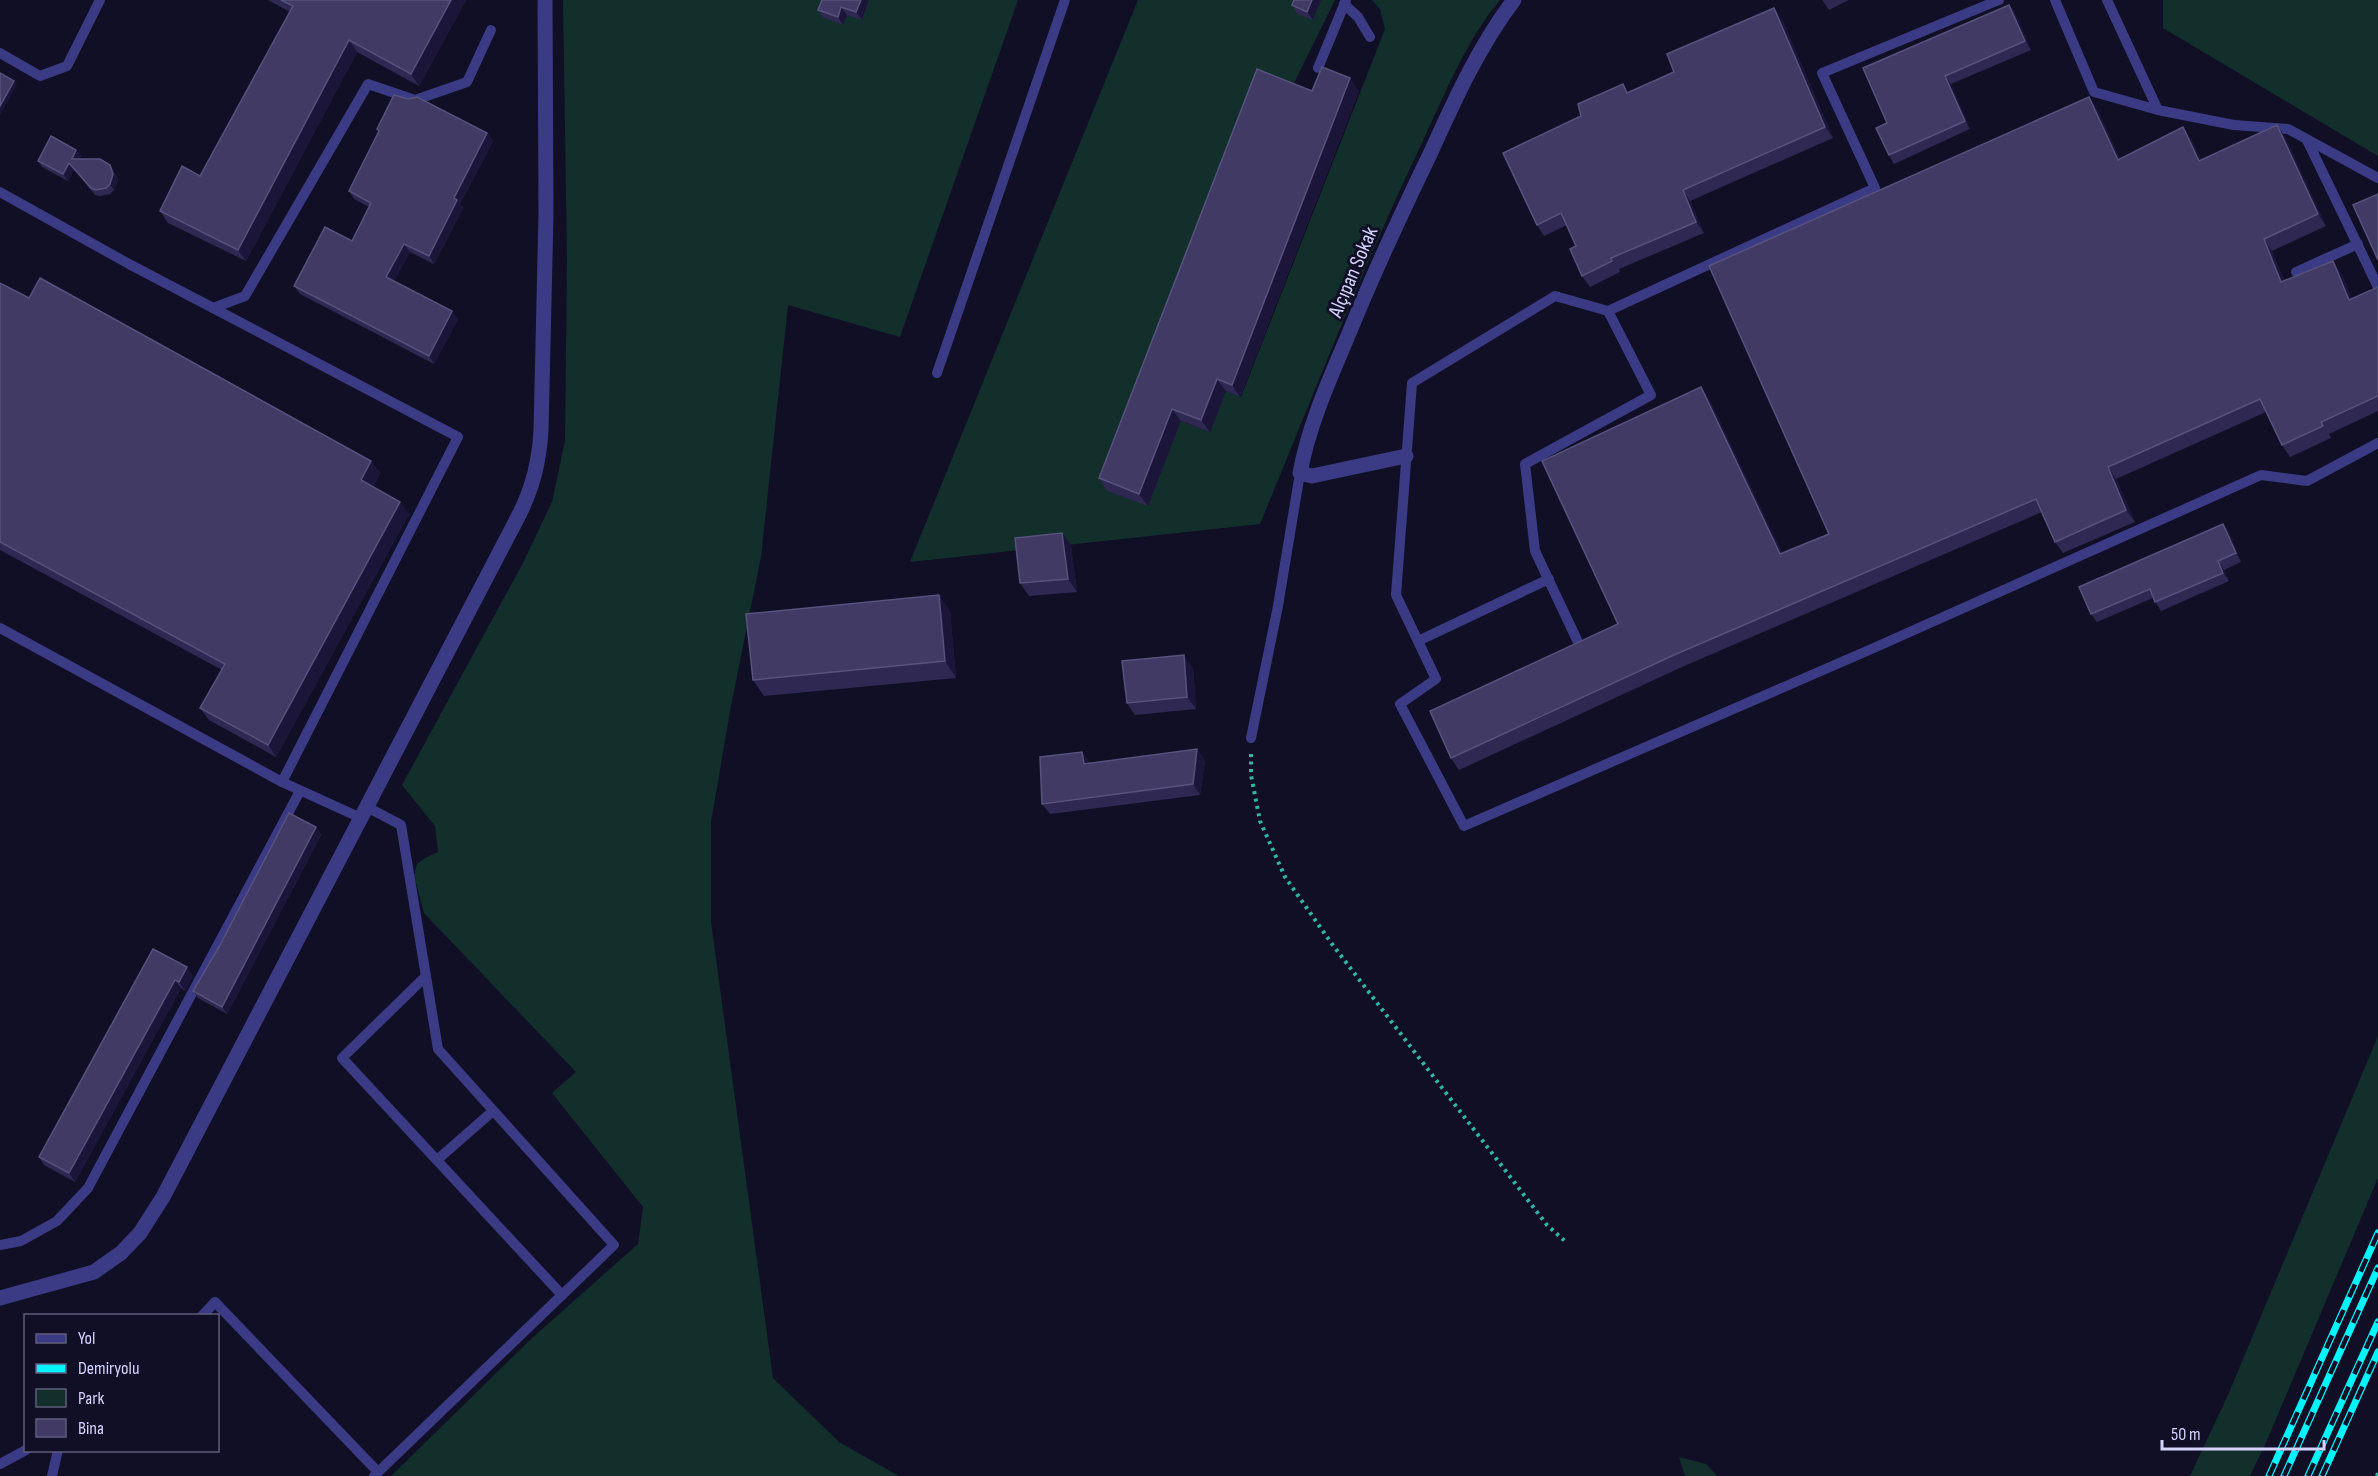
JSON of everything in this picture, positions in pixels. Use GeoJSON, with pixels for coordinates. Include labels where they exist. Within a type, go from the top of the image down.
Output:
{"type":"FeatureCollection","features":[{"type":"Feature","properties":{"kind":"street"},"geometry":{"type":"LineString","coordinates":[[0,1298],[94,1272],[121,1253],[140,1233],[164,1197],[534,484],[540,459],[546,214],[545,0]]}},
{"type":"Feature","properties":{"kind":"street","name":"Alçıpan Sokak"},"geometry":{"type":"LineString","coordinates":[[1300,473],[1304,447],[1387,245],[1468,73],[1487,39],[1514,0]]}},
{"type":"Feature","properties":{"kind":"street"},"geometry":{"type":"LineString","coordinates":[[1300,473],[1312,476],[1406,456]]}},
{"type":"Feature","properties":{"kind":"lane"},"geometry":{"type":"LineString","coordinates":[[0,53],[40,76],[67,66],[100,0]]}},
{"type":"Feature","properties":{"kind":"lane"},"geometry":{"type":"LineString","coordinates":[[937,373],[1065,0]]}},
{"type":"Feature","properties":{"kind":"lane"},"geometry":{"type":"LineString","coordinates":[[1999,0],[1822,73],[1875,188],[1608,310],[1555,296],[1412,383],[1396,595],[1436,679],[1400,704],[1464,826],[1876,647],[2261,475],[2307,481],[2378,443]]}},
{"type":"Feature","properties":{"kind":"lane"},"geometry":{"type":"LineString","coordinates":[[2055,0],[2094,92],[2158,110],[2234,125],[2288,129],[2378,178]]}},
{"type":"Feature","properties":{"kind":"lane"},"geometry":{"type":"LineString","coordinates":[[2107,0],[2158,110]]}},
{"type":"Feature","properties":{"kind":"lane"},"geometry":{"type":"LineString","coordinates":[[1318,68],[1345,2],[1370,37]]}},
{"type":"Feature","properties":{"kind":"lane"},"geometry":{"type":"LineString","coordinates":[[213,308],[245,296],[368,84],[415,100],[467,82],[491,30]]}},
{"type":"Feature","properties":{"kind":"lane"},"geometry":{"type":"LineString","coordinates":[[2307,140],[2378,287]]}},
{"type":"Feature","properties":{"kind":"lane"},"geometry":{"type":"LineString","coordinates":[[0,192],[129,264],[458,436],[282,782]]}},
{"type":"Feature","properties":{"kind":"lane"},"geometry":{"type":"LineString","coordinates":[[2296,272],[2358,244]]}},
{"type":"Feature","properties":{"kind":"lane"},"geometry":{"type":"LineString","coordinates":[[1577,640],[1535,551],[1525,464],[1651,395],[1608,310]]}},
{"type":"Feature","properties":{"kind":"lane"},"geometry":{"type":"LineString","coordinates":[[1251,738],[1278,606],[1300,473]]}},
{"type":"Feature","properties":{"kind":"lane"},"geometry":{"type":"LineString","coordinates":[[1418,641],[1548,579]]}},
{"type":"Feature","properties":{"kind":"lane"},"geometry":{"type":"LineString","coordinates":[[0,628],[300,791],[401,825],[438,1049],[614,1245],[376,1474],[215,1302],[203,1314]]}},
{"type":"Feature","properties":{"kind":"lane"},"geometry":{"type":"LineString","coordinates":[[0,1245],[21,1241],[57,1221],[88,1188],[300,791]]}},
{"type":"Feature","properties":{"kind":"lane"},"geometry":{"type":"LineString","coordinates":[[426,976],[342,1058],[562,1295]]}},
{"type":"Feature","properties":{"kind":"lane"},"geometry":{"type":"LineString","coordinates":[[437,1160],[493,1111]]}},
{"type":"Feature","properties":{"kind":"lane"},"geometry":{"type":"LineString","coordinates":[[0,1464],[24,1451]]}},
{"type":"Feature","properties":{"kind":"lane"},"geometry":{"type":"LineString","coordinates":[[52,1476],[58,1452]]}},
{"type":"Feature","properties":{"kind":"path"},"geometry":{"type":"LineString","coordinates":[[1251,738],[1251,775],[1260,821],[1285,878],[1332,944],[1547,1225],[1565,1241]]}},
{"type":"Feature","properties":{"kind":"green space"},"geometry":{"type":"Polygon","coordinates":[[[563,0],[1018,0],[900,337],[788,305],[761,557],[731,706],[711,822],[711,922],[773,1378],[839,1442],[899,1476],[391,1476],[531,1339],[638,1244],[643,1207],[552,1093],[576,1072],[424,913],[414,875],[417,864],[438,852],[435,826],[402,785],[523,563],[552,502],[565,441],[567,259],[563,0]]]}},
{"type":"Feature","properties":{"kind":"green space"},"geometry":{"type":"Polygon","coordinates":[[[1138,0],[1335,0],[1290,91],[1181,421],[1210,432],[1226,391],[1241,397],[1385,29],[1380,9],[1372,0],[1500,0],[1465,52],[1398,194],[1337,335],[1260,524],[910,562],[1138,0]]]}},
{"type":"Feature","properties":{"kind":"green space"},"geometry":{"type":"Polygon","coordinates":[[[2163,0],[2378,0],[2378,156],[2163,28],[2163,0]]]}},
{"type":"Feature","properties":{"kind":"green space"},"geometry":{"type":"Polygon","coordinates":[[[2378,1036],[2378,1178],[2268,1438],[2250,1476],[2190,1476],[2228,1395],[2378,1036]]]}},
{"type":"Feature","properties":{"kind":"green space"},"geometry":{"type":"Polygon","coordinates":[[[1679,1457],[1706,1464],[1717,1476],[1685,1476],[1679,1457]]]}},
{"type":"Feature","properties":{"kind":"building"},"geometry":{"type":"Polygon","coordinates":[[[281,0],[451,0],[411,74],[349,40],[238,250],[160,211],[182,166],[200,176],[293,6],[281,0]]]}},
{"type":"Feature","properties":{"kind":"building"},"geometry":{"type":"Polygon","coordinates":[[[822,0],[861,0],[856,12],[841,7],[838,17],[818,10],[822,0]]]}},
{"type":"Feature","properties":{"kind":"building"},"geometry":{"type":"Polygon","coordinates":[[[1294,0],[1312,0],[1307,12],[1292,5],[1294,0]]]}},
{"type":"Feature","properties":{"kind":"building"},"geometry":{"type":"Polygon","coordinates":[[[2009,5],[2025,41],[1945,76],[1965,121],[1889,155],[1876,128],[1887,123],[1863,68],[2009,5]]]}},
{"type":"Feature","properties":{"kind":"building"},"geometry":{"type":"Polygon","coordinates":[[[1774,8],[1825,127],[1683,190],[1696,222],[1611,258],[1612,261],[1582,276],[1570,249],[1576,246],[1561,213],[1537,225],[1503,153],[1581,116],[1578,104],[1623,84],[1627,93],[1674,72],[1667,54],[1774,8]]]}},
{"type":"Feature","properties":{"kind":"building"},"geometry":{"type":"Polygon","coordinates":[[[1322,67],[1350,78],[1232,385],[1217,379],[1201,420],[1172,409],[1139,494],[1099,478],[1257,69],[1312,91],[1322,67]]]}},
{"type":"Feature","properties":{"kind":"building"},"geometry":{"type":"Polygon","coordinates":[[[0,73],[14,81],[0,106],[0,73]]]}},
{"type":"Feature","properties":{"kind":"building"},"geometry":{"type":"Polygon","coordinates":[[[394,95],[408,99],[417,97],[487,133],[454,198],[457,200],[429,256],[404,244],[386,277],[452,311],[429,356],[294,286],[325,227],[352,241],[371,203],[349,191],[394,95]]]}},
{"type":"Feature","properties":{"kind":"building"},"geometry":{"type":"Polygon","coordinates":[[[2089,97],[2118,160],[2183,127],[2199,161],[2277,125],[2318,214],[2264,239],[2281,282],[2333,261],[2349,300],[2378,287],[2378,396],[2321,422],[2323,426],[2282,445],[2260,399],[2108,467],[2126,510],[2055,542],[2036,499],[1674,655],[1451,758],[1430,711],[1618,624],[1542,461],[1701,387],[1780,554],[1829,534],[1709,266],[2089,97]]]}},
{"type":"Feature","properties":{"kind":"building"},"geometry":{"type":"Polygon","coordinates":[[[51,136],[76,150],[72,159],[100,159],[110,165],[113,174],[110,184],[106,188],[96,190],[91,188],[69,163],[63,174],[38,161],[51,136]]]}},
{"type":"Feature","properties":{"kind":"building"},"geometry":{"type":"Polygon","coordinates":[[[2378,194],[2378,260],[2353,205],[2378,194]]]}},
{"type":"Feature","properties":{"kind":"building"},"geometry":{"type":"Polygon","coordinates":[[[40,278],[371,461],[361,480],[400,502],[268,745],[200,708],[225,664],[0,542],[0,283],[29,298],[40,278]]]}},
{"type":"Feature","properties":{"kind":"building"},"geometry":{"type":"Polygon","coordinates":[[[2223,524],[2236,553],[2218,561],[2223,573],[2155,602],[2150,589],[2091,614],[2079,587],[2223,524]]]}},
{"type":"Feature","properties":{"kind":"building"},"geometry":{"type":"Polygon","coordinates":[[[1062,533],[1068,579],[1020,583],[1015,538],[1062,533]]]}},
{"type":"Feature","properties":{"kind":"building"},"geometry":{"type":"Polygon","coordinates":[[[939,595],[945,661],[753,680],[746,614],[939,595]]]}},
{"type":"Feature","properties":{"kind":"building"},"geometry":{"type":"Polygon","coordinates":[[[1184,655],[1187,697],[1127,703],[1122,661],[1184,655]]]}},
{"type":"Feature","properties":{"kind":"building"},"geometry":{"type":"Polygon","coordinates":[[[1197,749],[1193,784],[1042,804],[1040,757],[1082,752],[1084,764],[1197,749]]]}},
{"type":"Feature","properties":{"kind":"building"},"geometry":{"type":"Polygon","coordinates":[[[289,813],[316,827],[222,1007],[193,991],[219,947],[289,813]]]}},
{"type":"Feature","properties":{"kind":"building"},"geometry":{"type":"Polygon","coordinates":[[[153,949],[187,967],[179,982],[175,980],[69,1173],[39,1157],[153,949]]]}},
{"type":"Feature","properties":{"kind":"railway"},"geometry":{"type":"LineString","coordinates":[[2269,1476],[2378,1233]]}},
{"type":"Feature","properties":{"kind":"railway"},"geometry":{"type":"LineString","coordinates":[[2284,1476],[2378,1268]]}},
{"type":"Feature","properties":{"kind":"railway"},"geometry":{"type":"LineString","coordinates":[[2308,1476],[2378,1322]]}},
{"type":"Feature","properties":{"kind":"railway"},"geometry":{"type":"LineString","coordinates":[[2322,1476],[2378,1352]]}}]}
